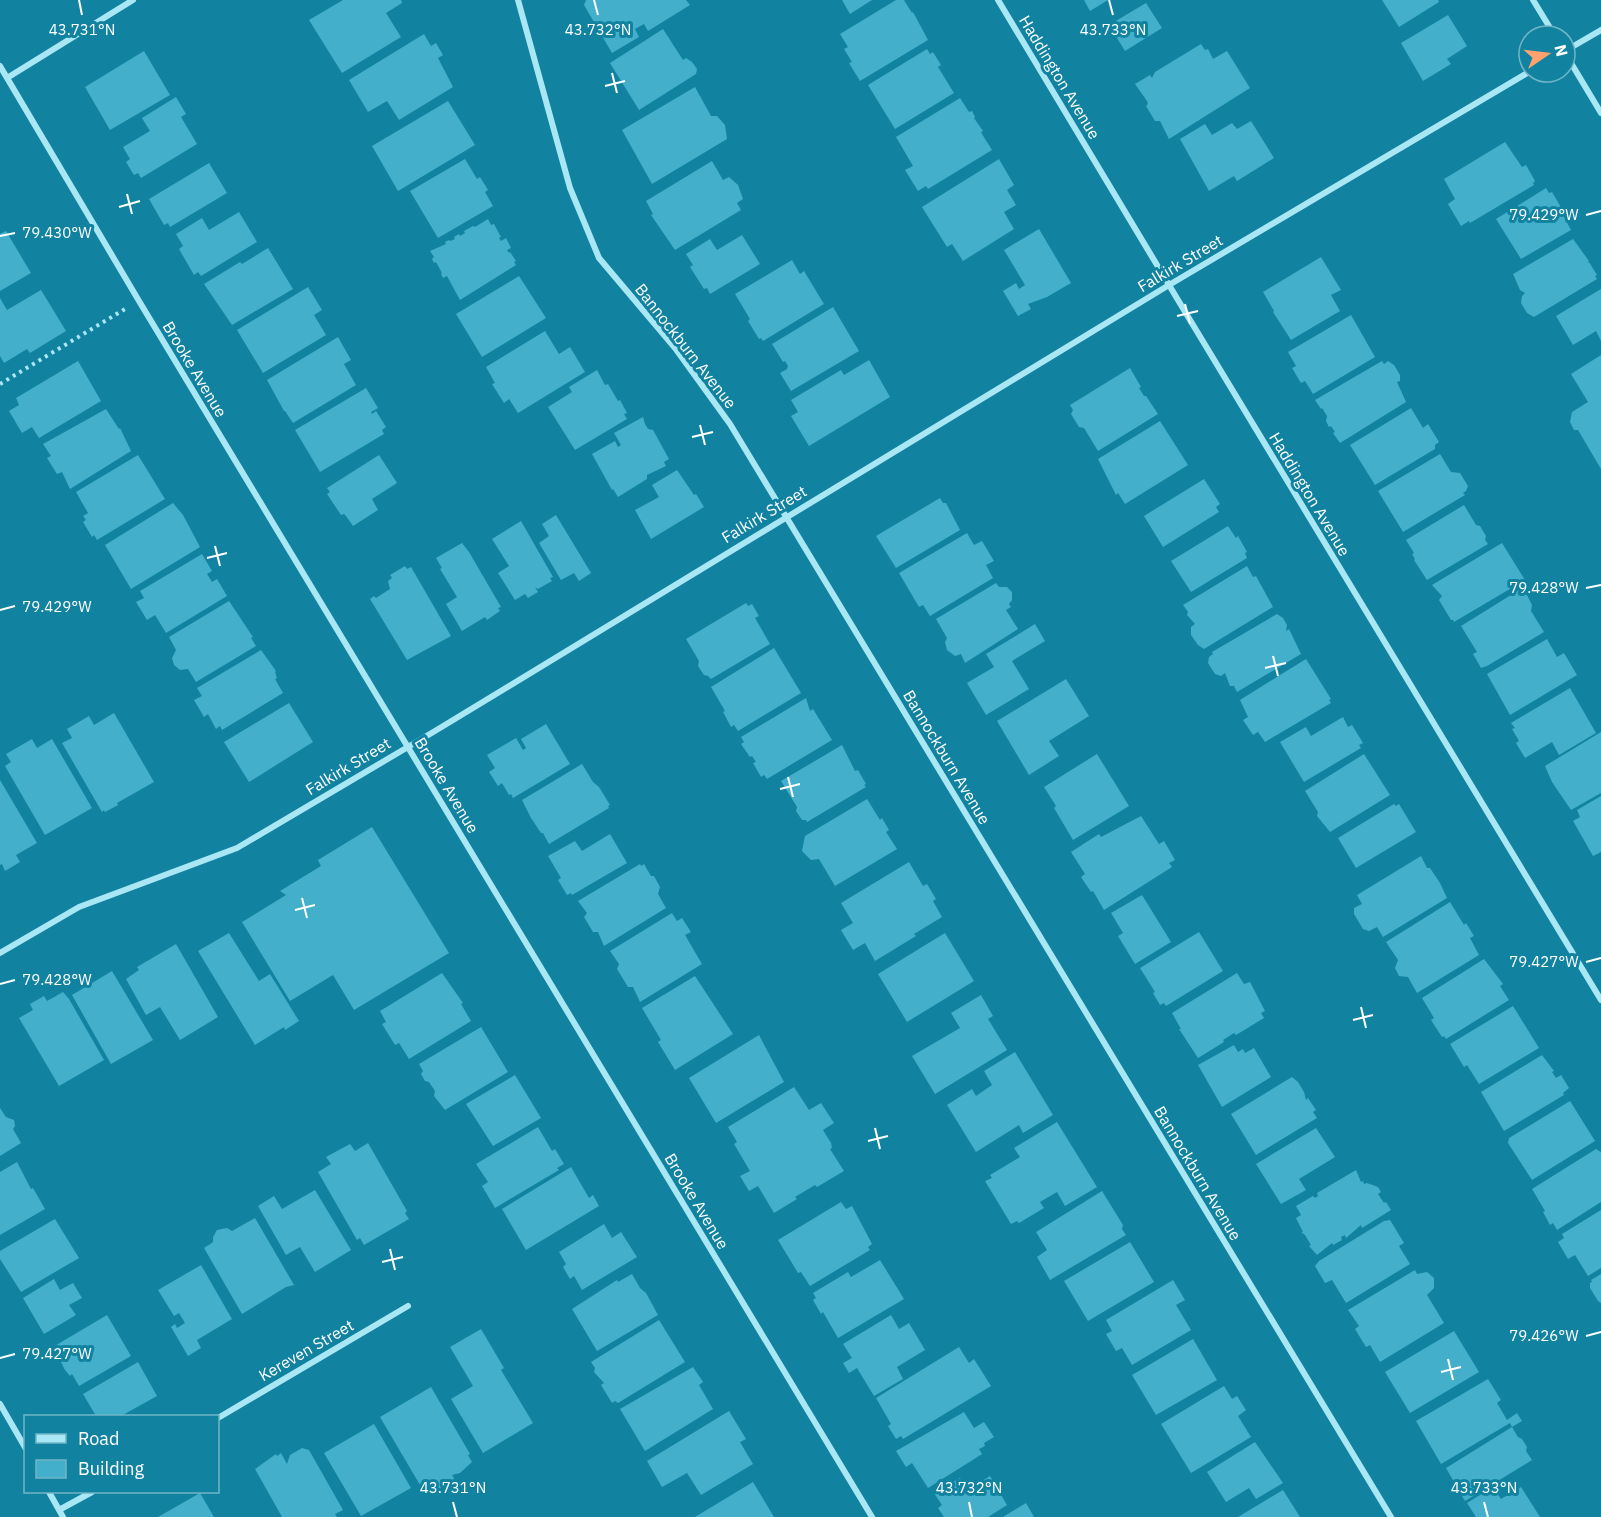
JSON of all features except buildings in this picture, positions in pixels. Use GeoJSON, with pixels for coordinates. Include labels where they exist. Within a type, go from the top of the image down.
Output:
{"type":"FeatureCollection","features":[{"type":"Feature","properties":{"kind":"street"},"geometry":{"type":"LineString","coordinates":[[7,78],[133,0]]}},
{"type":"Feature","properties":{"kind":"street","name":"Bannockburn Avenue"},"geometry":{"type":"LineString","coordinates":[[518,0],[570,188],[598,258],[682,358],[730,424],[1391,1517]]}},
{"type":"Feature","properties":{"kind":"street","name":"Haddington Avenue"},"geometry":{"type":"LineString","coordinates":[[999,0],[1601,1000]]}},
{"type":"Feature","properties":{"kind":"street"},"geometry":{"type":"LineString","coordinates":[[1533,0],[1548,24]]}},
{"type":"Feature","properties":{"kind":"street"},"geometry":{"type":"LineString","coordinates":[[1577,45],[1601,30]]}},
{"type":"Feature","properties":{"kind":"street","name":"Brooke Avenue"},"geometry":{"type":"LineString","coordinates":[[0,66],[139,301],[872,1517]]}},
{"type":"Feature","properties":{"kind":"street"},"geometry":{"type":"LineString","coordinates":[[1577,72],[1601,113]]}},
{"type":"Feature","properties":{"kind":"street","name":"Falkirk Street"},"geometry":{"type":"LineString","coordinates":[[0,952],[79,907],[237,848],[1169,285],[1517,79]]}},
{"type":"Feature","properties":{"kind":"street","name":"Kereven Street"},"geometry":{"type":"LineString","coordinates":[[219,1417],[408,1306]]}},
{"type":"Feature","properties":{"kind":"street"},"geometry":{"type":"LineString","coordinates":[[0,1404],[24,1446]]}},
{"type":"Feature","properties":{"kind":"street"},"geometry":{"type":"LineString","coordinates":[[50,1493],[63,1517]]}},
{"type":"Feature","properties":{"kind":"street"},"geometry":{"type":"LineString","coordinates":[[59,1510],[89,1493]]}},
{"type":"Feature","properties":{"kind":"path"},"geometry":{"type":"LineString","coordinates":[[0,384],[139,301]]}}]}
